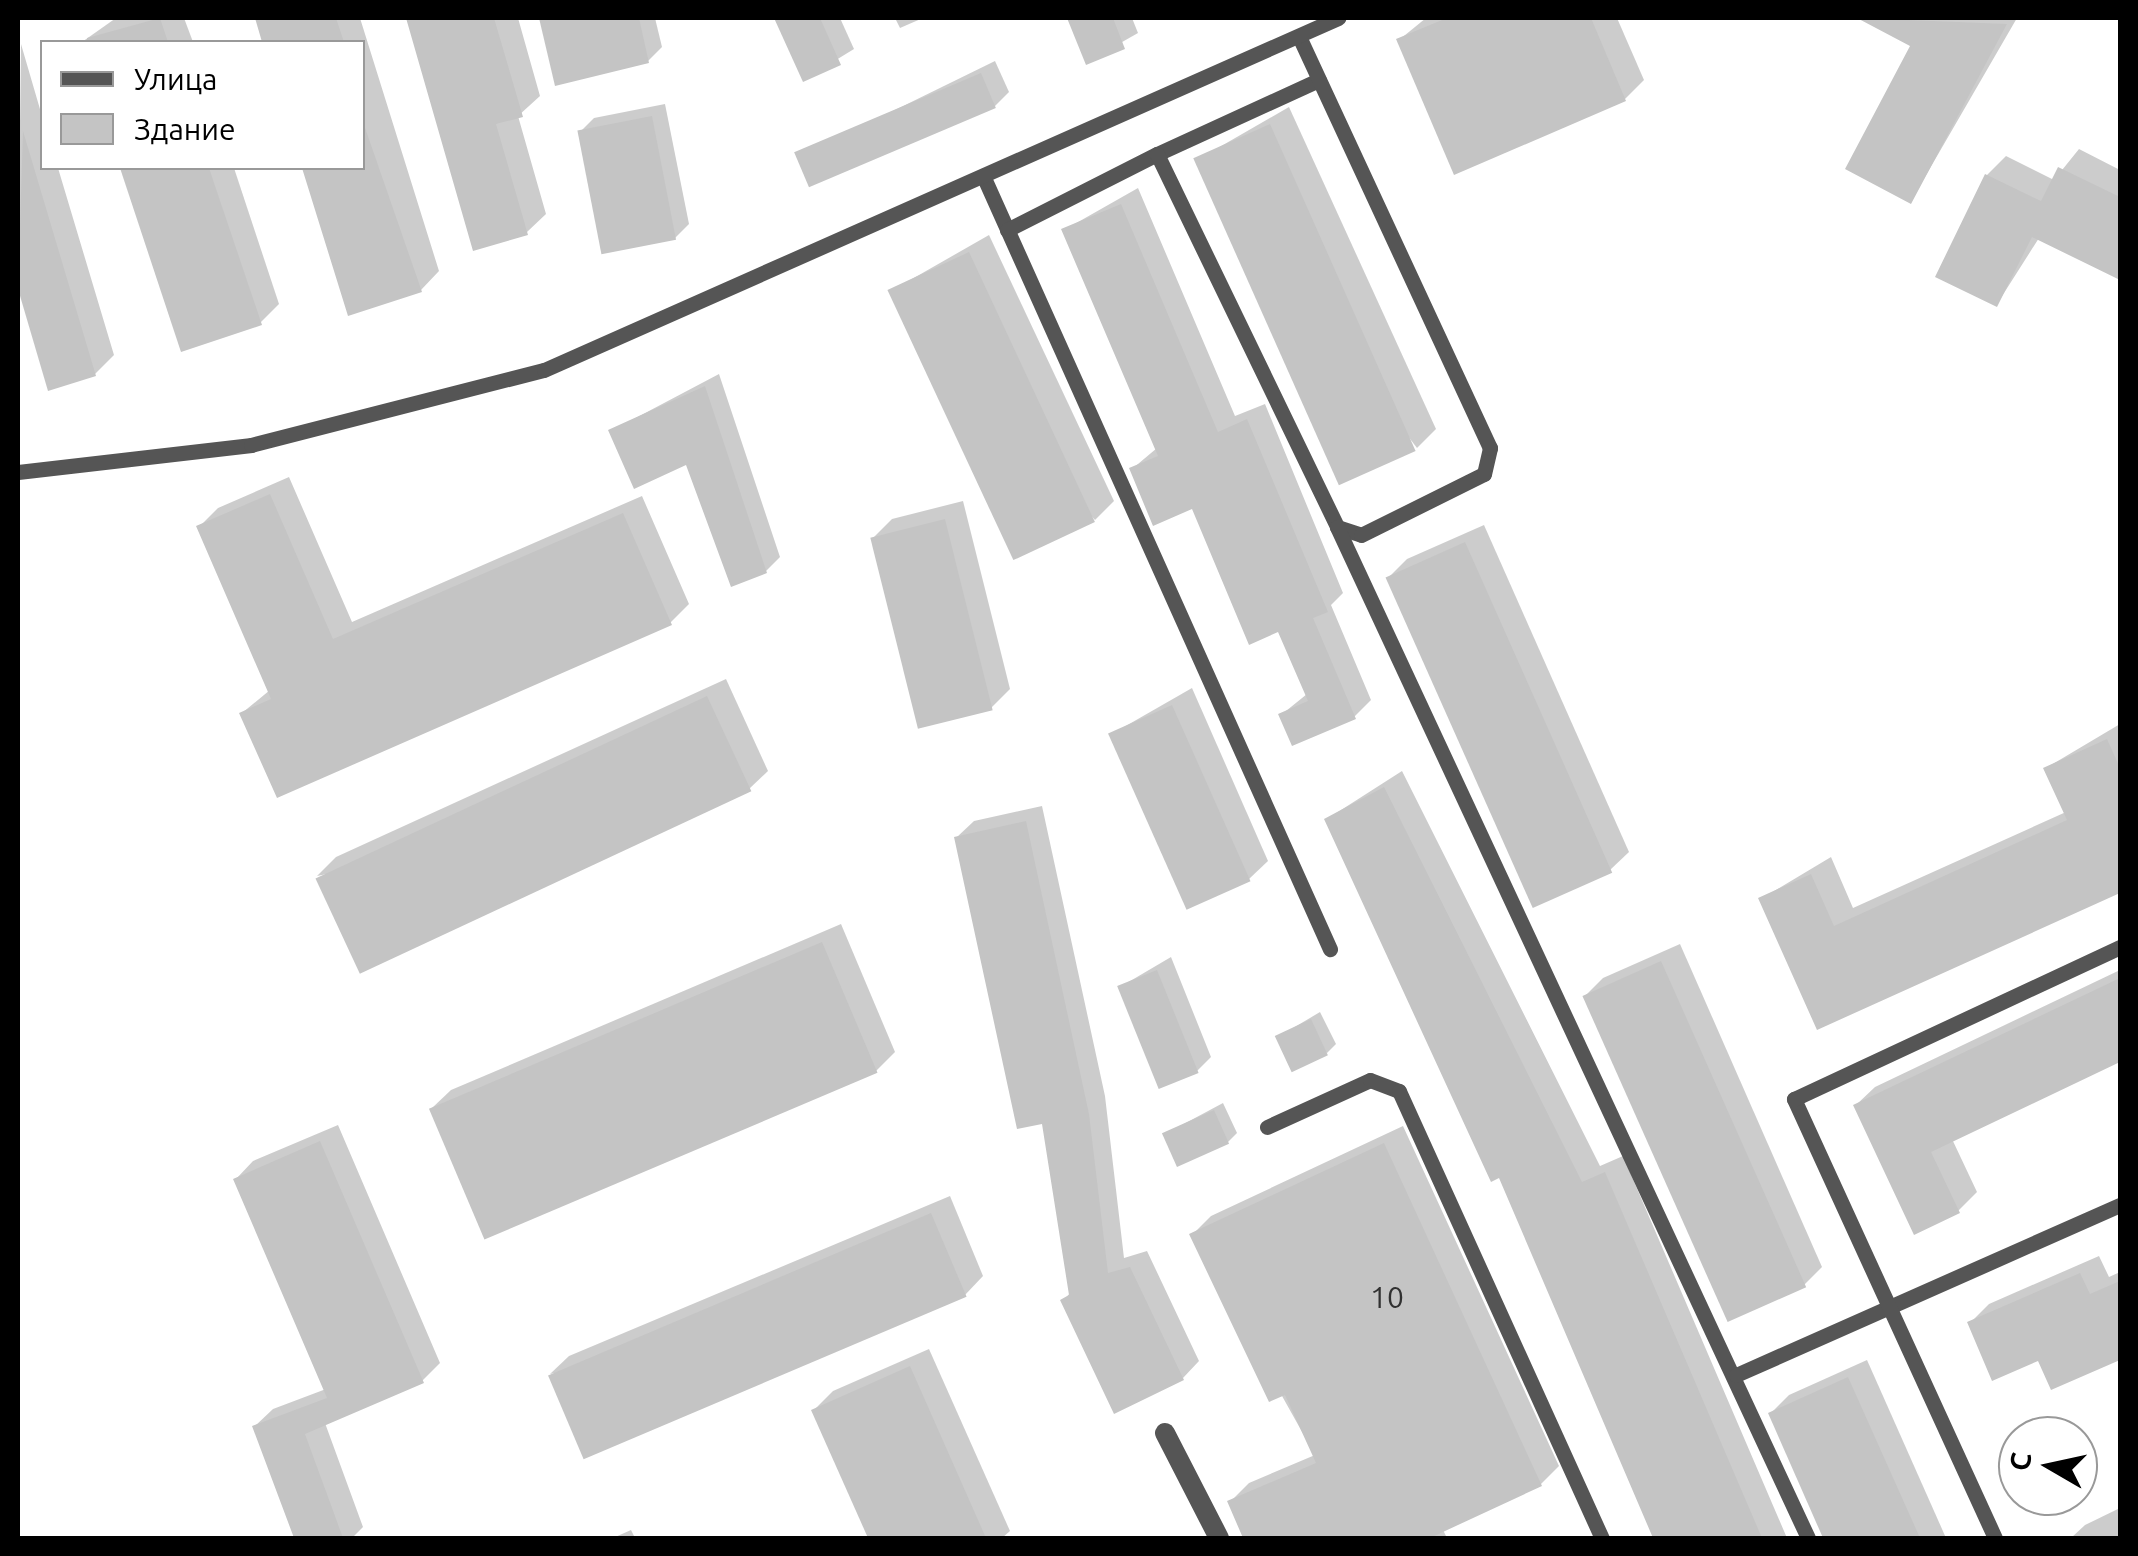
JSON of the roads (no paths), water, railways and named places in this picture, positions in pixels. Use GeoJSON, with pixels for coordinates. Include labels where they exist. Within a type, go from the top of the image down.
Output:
{"type":"FeatureCollection","features":[{"type":"Feature","properties":{"kind":"street"},"geometry":{"type":"LineString","coordinates":[[1165,1433],[1218,1538]]}},
{"type":"Feature","properties":{"kind":"lane"},"geometry":{"type":"LineString","coordinates":[[18,472],[251,444],[544,370],[984,180],[1338,18]]}},
{"type":"Feature","properties":{"kind":"lane"},"geometry":{"type":"LineString","coordinates":[[1298,36],[1490,448],[1484,474],[1361,534],[1337,526]]}},
{"type":"Feature","properties":{"kind":"lane"},"geometry":{"type":"LineString","coordinates":[[1007,230],[1157,154],[1319,80]]}},
{"type":"Feature","properties":{"kind":"lane"},"geometry":{"type":"LineString","coordinates":[[1157,154],[1337,526],[1736,1375],[1808,1538]]}},
{"type":"Feature","properties":{"kind":"lane"},"geometry":{"type":"LineString","coordinates":[[984,180],[1330,949]]}},
{"type":"Feature","properties":{"kind":"lane"},"geometry":{"type":"LineString","coordinates":[[1994,1538],[1794,1099],[2120,947]]}},
{"type":"Feature","properties":{"kind":"lane"},"geometry":{"type":"LineString","coordinates":[[1268,1127],[1370,1080],[1398,1091],[1602,1538]]}},
{"type":"Feature","properties":{"kind":"lane"},"geometry":{"type":"LineString","coordinates":[[1736,1375],[2120,1205]]}}]}
